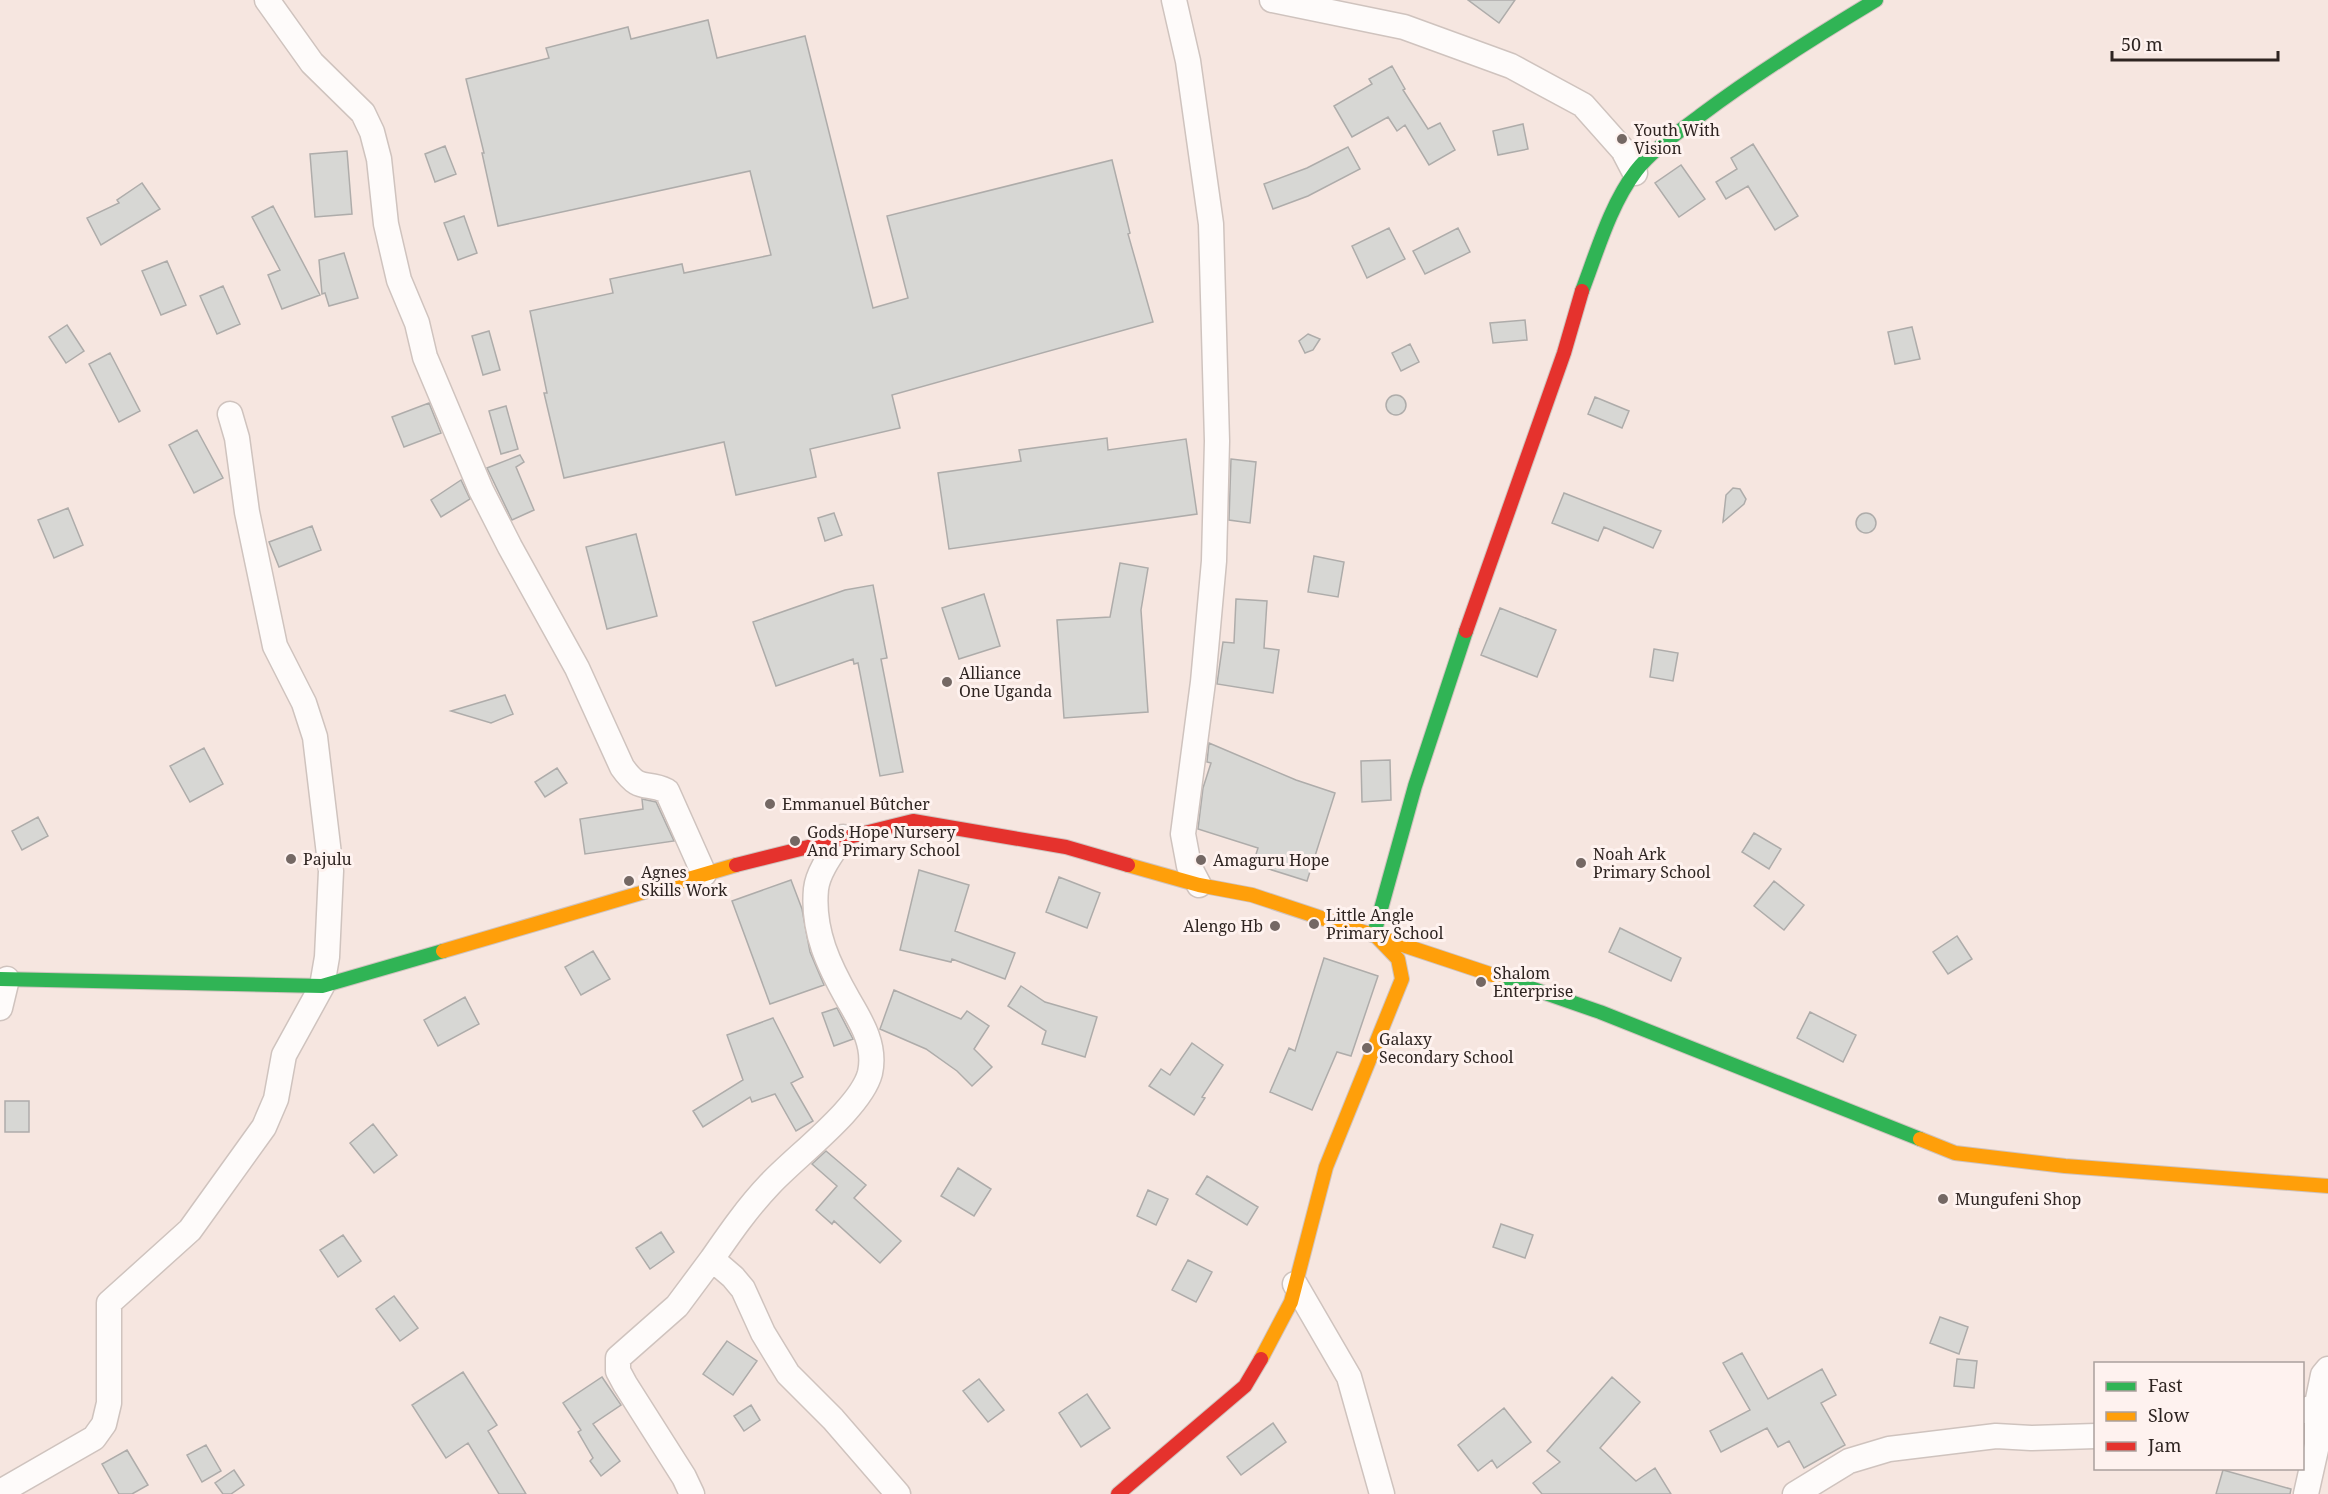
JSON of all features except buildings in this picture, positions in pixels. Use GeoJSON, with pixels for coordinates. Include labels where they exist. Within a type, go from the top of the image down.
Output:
{"type":"FeatureCollection","features":[{"type":"Feature","properties":{"kind":"street"},"geometry":{"type":"LineString","coordinates":[[267,0],[312,63],[363,113],[372,132],[380,159],[385,213],[399,280],[417,323],[425,357],[481,490],[577,668],[622,767],[631,780],[641,786],[667,791],[704,874]]}},
{"type":"Feature","properties":{"kind":"street"},"geometry":{"type":"LineString","coordinates":[[1174,0],[1188,61],[1211,224],[1217,441],[1214,561],[1203,682],[1183,834],[1189,866],[1199,885]]}},
{"type":"Feature","properties":{"kind":"street"},"geometry":{"type":"LineString","coordinates":[[1272,0],[1404,27],[1511,66],[1583,105],[1623,150],[1635,173]]}},
{"type":"Feature","properties":{"kind":"street"},"geometry":{"type":"LineString","coordinates":[[1373,933],[1412,791],[1455,657],[1535,435],[1578,301],[1617,203],[1635,173],[1672,137],[1798,47],[1876,0]]}},
{"type":"Feature","properties":{"kind":"street"},"geometry":{"type":"LineString","coordinates":[[0,1492],[94,1438],[104,1424],[109,1402],[109,1302],[190,1230],[264,1127],[276,1099],[284,1055],[322,986],[331,909],[331,871],[315,737],[304,703],[275,646],[247,512],[237,438],[230,414]]}},
{"type":"Feature","properties":{"kind":"street"},"geometry":{"type":"LineString","coordinates":[[0,1008],[3,979],[322,986],[704,874],[843,837],[913,821],[925,821],[1066,847],[1199,885],[1252,895],[1373,933],[1600,1012],[1955,1153],[2065,1167],[2222,1176],[2328,1186]]}},
{"type":"Feature","properties":{"kind":"street"},"geometry":{"type":"LineString","coordinates":[[692,1494],[684,1477],[625,1384],[618,1371],[618,1358],[677,1306],[738,1221],[771,1183],[859,1095],[870,1071],[869,1039],[833,973],[821,945],[816,889],[820,874],[843,837]]}},
{"type":"Feature","properties":{"kind":"street"},"geometry":{"type":"LineString","coordinates":[[1118,1494],[1245,1386],[1291,1302],[1326,1167],[1402,979],[1404,969],[1398,957],[1373,933]]}},
{"type":"Feature","properties":{"kind":"street"},"geometry":{"type":"LineString","coordinates":[[712,1259],[733,1276],[743,1289],[759,1325],[788,1374],[833,1419],[897,1494]]}},
{"type":"Feature","properties":{"kind":"street"},"geometry":{"type":"LineString","coordinates":[[1295,1284],[1349,1377],[1382,1494]]}},
{"type":"Feature","properties":{"kind":"street"},"geometry":{"type":"LineString","coordinates":[[2306,1494],[2317,1445],[2310,1408],[2323,1375],[2328,1369]]}},
{"type":"Feature","properties":{"kind":"street"},"geometry":{"type":"LineString","coordinates":[[1795,1494],[1849,1461],[1889,1449],[1996,1436],[2031,1438],[2094,1436]]}},
{"type":"Feature","properties":{"kind":"traffic: fast"},"geometry":{"type":"LineString","coordinates":[[1582,291],[1619,199],[1636,171],[1650,155],[1722,99],[1876,0]]}},
{"type":"Feature","properties":{"kind":"traffic: fast"},"geometry":{"type":"LineString","coordinates":[[1374,934],[1415,786],[1466,631]]}},
{"type":"Feature","properties":{"kind":"traffic: fast"},"geometry":{"type":"LineString","coordinates":[[0,979],[322,986],[443,951]]}},
{"type":"Feature","properties":{"kind":"traffic: fast"},"geometry":{"type":"LineString","coordinates":[[1499,977],[1600,1012],[1920,1139]]}},
{"type":"Feature","properties":{"kind":"traffic: slow"},"geometry":{"type":"LineString","coordinates":[[443,951],[736,865]]}},
{"type":"Feature","properties":{"kind":"traffic: slow"},"geometry":{"type":"LineString","coordinates":[[1128,865],[1199,885],[1252,895],[1499,977]]}},
{"type":"Feature","properties":{"kind":"traffic: slow"},"geometry":{"type":"LineString","coordinates":[[1261,1359],[1291,1302],[1326,1167],[1402,979],[1398,959],[1374,934]]}},
{"type":"Feature","properties":{"kind":"traffic: slow"},"geometry":{"type":"LineString","coordinates":[[1920,1139],[1955,1153],[2065,1166],[2328,1186]]}},
{"type":"Feature","properties":{"kind":"traffic: jam"},"geometry":{"type":"LineString","coordinates":[[1466,631],[1564,353],[1582,291]]}},
{"type":"Feature","properties":{"kind":"traffic: jam"},"geometry":{"type":"LineString","coordinates":[[736,865],[913,821],[1066,847],[1128,865]]}},
{"type":"Feature","properties":{"kind":"traffic: jam"},"geometry":{"type":"LineString","coordinates":[[1118,1494],[1245,1386],[1261,1359]]}},
{"type":"Feature","properties":{"kind":"place","name":"Youth With Vision"},"geometry":{"type":"Point","coordinates":[1622,139]}},
{"type":"Feature","properties":{"kind":"place","name":"Alliance One Uganda"},"geometry":{"type":"Point","coordinates":[947,682]}},
{"type":"Feature","properties":{"kind":"place","name":"Emmanuel Bûtcher"},"geometry":{"type":"Point","coordinates":[770,804]}},
{"type":"Feature","properties":{"kind":"place","name":"Gods Hope Nursery And Primary School"},"geometry":{"type":"Point","coordinates":[795,841]}},
{"type":"Feature","properties":{"kind":"place","name":"Pajulu"},"geometry":{"type":"Point","coordinates":[291,859]}},
{"type":"Feature","properties":{"kind":"place","name":"Amaguru Hope"},"geometry":{"type":"Point","coordinates":[1201,860]}},
{"type":"Feature","properties":{"kind":"place","name":"Noah Ark Primary School"},"geometry":{"type":"Point","coordinates":[1581,863]}},
{"type":"Feature","properties":{"kind":"place","name":"Agnes Skills Work"},"geometry":{"type":"Point","coordinates":[629,881]}},
{"type":"Feature","properties":{"kind":"place","name":"Little Angle Primary School"},"geometry":{"type":"Point","coordinates":[1314,924]}},
{"type":"Feature","properties":{"kind":"place","name":"Alengo Hb"},"geometry":{"type":"Point","coordinates":[1275,926]}},
{"type":"Feature","properties":{"kind":"place","name":"Shalom Enterprise"},"geometry":{"type":"Point","coordinates":[1481,982]}},
{"type":"Feature","properties":{"kind":"place","name":"Galaxy Secondary School"},"geometry":{"type":"Point","coordinates":[1367,1048]}},
{"type":"Feature","properties":{"kind":"place","name":"Mungufeni Shop"},"geometry":{"type":"Point","coordinates":[1943,1199]}}]}
